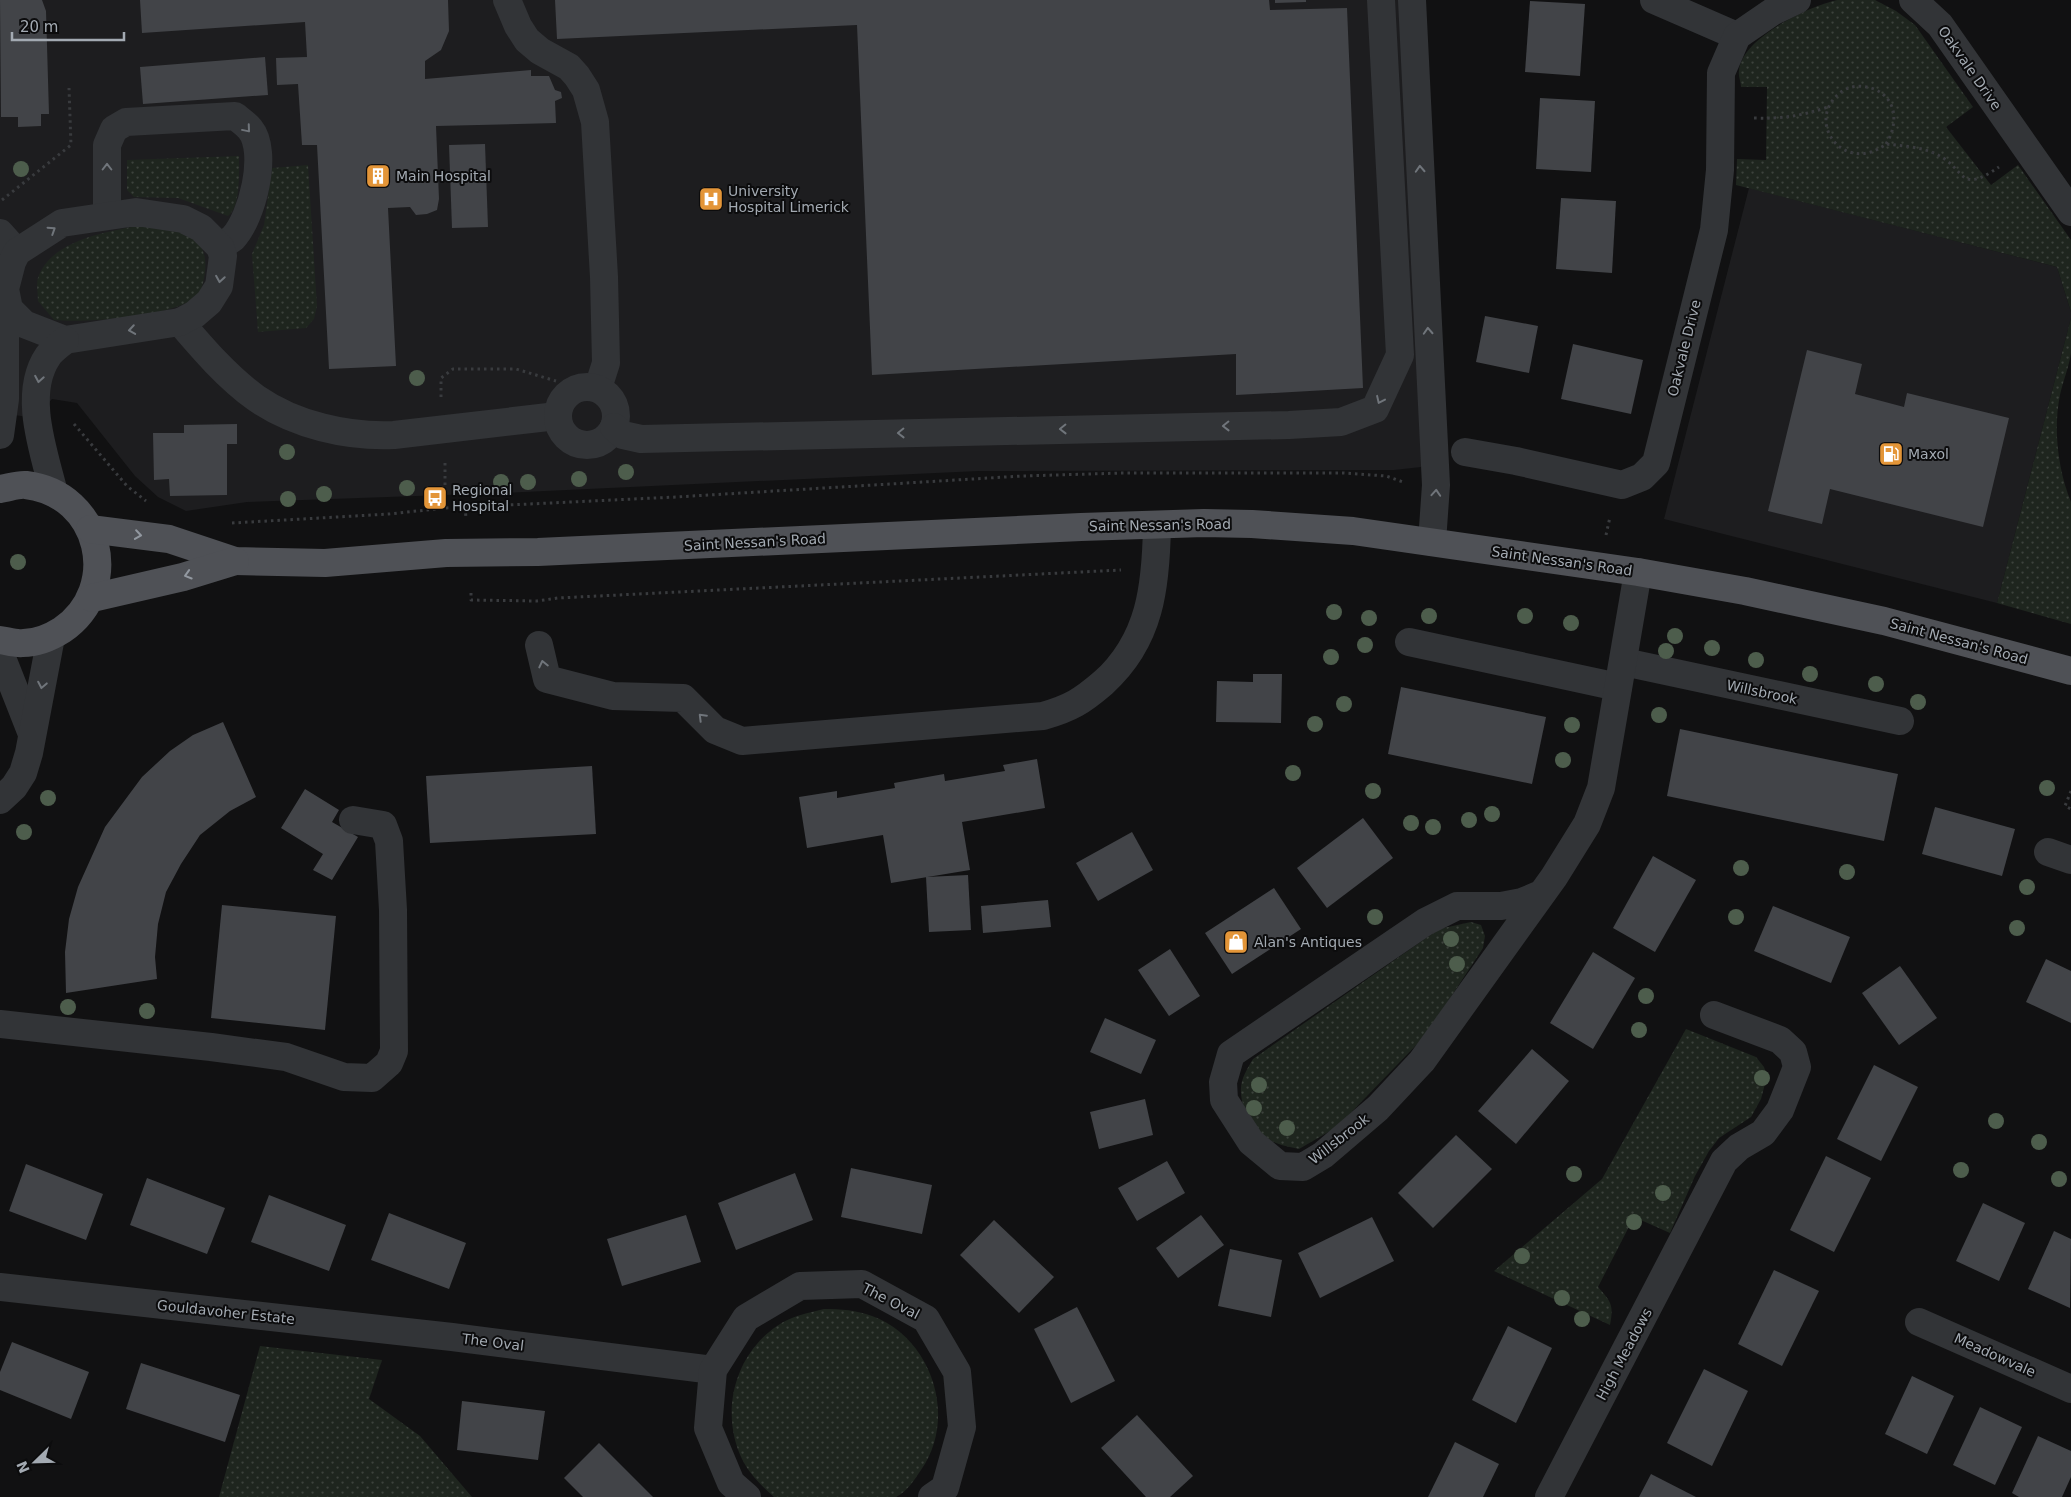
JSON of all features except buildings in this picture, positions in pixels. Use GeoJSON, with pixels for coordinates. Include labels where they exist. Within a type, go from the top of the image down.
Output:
{"type":"FeatureCollection","features":[{"type":"Feature","properties":{"kind":"main road"},"geometry":{"type":"LineString","coordinates":[[0,489],[25,485],[54,493],[75,507],[90,529],[99,563],[92,598],[76,620],[51,637],[23,643],[0,640]]}},
{"type":"Feature","properties":{"kind":"main road","name":"Saint Nessan's Road"},"geometry":{"type":"LineString","coordinates":[[90,529],[169,540],[235,561],[325,563],[446,553],[538,552],[1157,525],[1252,524],[1353,531],[1599,568],[1638,572],[1745,591],[1884,621],[2071,671]]}},
{"type":"Feature","properties":{"kind":"main road","name":"Saint Nessan's Road"},"geometry":{"type":"LineString","coordinates":[[92,598],[183,577],[235,561]]}},
{"type":"Feature","properties":{"kind":"street"},"geometry":{"type":"LineString","coordinates":[[507,0],[518,26],[527,40],[540,52],[569,67],[577,76],[586,90],[595,122],[604,277],[606,362],[598,388]]}},
{"type":"Feature","properties":{"kind":"street"},"geometry":{"type":"LineString","coordinates":[[614,427],[623,435],[641,439],[1341,422],[1375,409],[1400,355],[1381,0]]}},
{"type":"Feature","properties":{"kind":"street"},"geometry":{"type":"LineString","coordinates":[[1412,0],[1436,485],[1432,542]]}},
{"type":"Feature","properties":{"kind":"street"},"geometry":{"type":"LineString","coordinates":[[1654,0],[1737,36],[1772,12],[1797,0]]}},
{"type":"Feature","properties":{"kind":"street","name":"Oakvale Drive"},"geometry":{"type":"LineString","coordinates":[[1915,0],[1940,25],[2071,212]]}},
{"type":"Feature","properties":{"kind":"street","name":"Oakvale Drive"},"geometry":{"type":"LineString","coordinates":[[1465,452],[1516,461],[1622,485],[1642,477],[1656,463],[1714,230],[1720,170],[1721,73],[1737,36]]}},
{"type":"Feature","properties":{"kind":"street"},"geometry":{"type":"LineString","coordinates":[[107,215],[107,145],[114,129],[126,122],[235,116],[251,129],[257,145],[258,164],[254,194],[243,223],[233,238],[220,247]]}},
{"type":"Feature","properties":{"kind":"street"},"geometry":{"type":"LineString","coordinates":[[0,435],[5,400],[5,328],[9,309],[5,289],[12,262],[8,243],[62,223],[136,212],[183,219],[201,228],[220,247],[223,256],[219,286],[209,302],[195,314],[180,322],[65,340],[24,324],[9,309]]}},
{"type":"Feature","properties":{"kind":"street"},"geometry":{"type":"LineString","coordinates":[[180,322],[213,360],[256,398],[286,414],[328,428],[365,435],[394,435],[557,416]]}},
{"type":"Feature","properties":{"kind":"street"},"geometry":{"type":"LineString","coordinates":[[54,493],[35,418],[39,374],[49,355],[65,340]]}},
{"type":"Feature","properties":{"kind":"street"},"geometry":{"type":"LineString","coordinates":[[589,386],[598,388],[606,393],[616,409],[614,427],[609,436],[601,442],[592,445],[581,445],[564,435],[559,426],[557,416],[563,398],[571,391],[589,386]]}},
{"type":"Feature","properties":{"kind":"street"},"geometry":{"type":"LineString","coordinates":[[539,645],[547,679],[613,696],[683,698],[715,730],[742,741],[1043,716],[1067,710],[1086,698],[1117,670],[1135,645],[1147,616],[1156,569],[1157,525]]}},
{"type":"Feature","properties":{"kind":"street","name":"Willsbrook"},"geometry":{"type":"LineString","coordinates":[[1541,894],[1522,902],[1501,906],[1457,906],[1425,922],[1231,1054],[1223,1082],[1224,1100],[1251,1142],[1280,1166],[1303,1167],[1330,1149],[1378,1108],[1422,1061],[1571,852],[1586,824],[1601,788],[1638,572]]}},
{"type":"Feature","properties":{"kind":"street"},"geometry":{"type":"LineString","coordinates":[[0,800],[14,787],[23,773],[51,637]]}},
{"type":"Feature","properties":{"kind":"street","name":"Willsbrook"},"geometry":{"type":"LineString","coordinates":[[1409,642],[1900,721]]}},
{"type":"Feature","properties":{"kind":"street"},"geometry":{"type":"LineString","coordinates":[[0,653],[32,734]]}},
{"type":"Feature","properties":{"kind":"street"},"geometry":{"type":"LineString","coordinates":[[0,1024],[286,1057],[344,1078],[372,1078],[389,1063],[394,1051],[393,910],[389,841],[383,825],[353,820]]}},
{"type":"Feature","properties":{"kind":"street","name":"High Meadows"},"geometry":{"type":"LineString","coordinates":[[1549,1497],[1724,1161],[1739,1147],[1762,1133],[1780,1110],[1797,1067],[1792,1052],[1780,1040],[1714,1015]]}},
{"type":"Feature","properties":{"kind":"street","name":"The Oval"},"geometry":{"type":"LineString","coordinates":[[747,1497],[731,1483],[708,1428],[713,1370],[746,1318],[800,1286],[862,1284],[926,1319],[958,1372],[962,1427],[947,1494]]}},
{"type":"Feature","properties":{"kind":"street","name":"Gouldavoher Estate"},"geometry":{"type":"LineString","coordinates":[[0,1287],[452,1337]]}},
{"type":"Feature","properties":{"kind":"street","name":"Meadowvale"},"geometry":{"type":"LineString","coordinates":[[1919,1322],[2071,1389]]}},
{"type":"Feature","properties":{"kind":"street","name":"The Oval"},"geometry":{"type":"LineString","coordinates":[[452,1337],[713,1370]]}},
{"type":"Feature","properties":{"kind":"path"},"geometry":{"type":"LineString","coordinates":[[1856,86],[1868,87],[1879,91],[1888,99],[1894,116],[1892,133],[1886,144],[1867,154],[1846,152],[1837,146],[1830,138],[1826,117],[1829,106],[1835,97],[1845,89],[1856,86]]}},
{"type":"Feature","properties":{"kind":"path"},"geometry":{"type":"LineString","coordinates":[[0,202],[71,145],[69,88]]}},
{"type":"Feature","properties":{"kind":"path"},"geometry":{"type":"LineString","coordinates":[[1721,117],[1782,118],[1798,116],[1829,106]]}},
{"type":"Feature","properties":{"kind":"path"},"geometry":{"type":"LineString","coordinates":[[1886,144],[1920,149],[1938,155],[1946,160],[1958,173],[1970,180],[1985,177],[2027,149]]}},
{"type":"Feature","properties":{"kind":"path"},"geometry":{"type":"LineString","coordinates":[[71,421],[127,486],[147,502]]}},
{"type":"Feature","properties":{"kind":"path"},"geometry":{"type":"LineString","coordinates":[[228,523],[389,514],[466,507],[676,497],[1022,476],[1123,473],[1344,472],[1386,476],[1409,484]]}},
{"type":"Feature","properties":{"kind":"path"},"geometry":{"type":"LineString","coordinates":[[1599,568],[1617,484]]}},
{"type":"Feature","properties":{"kind":"path"},"geometry":{"type":"LineString","coordinates":[[471,593],[471,600],[537,601],[558,598],[1156,569]]}},
{"type":"Feature","properties":{"kind":"path"},"geometry":{"type":"LineString","coordinates":[[2071,791],[2065,806],[2071,809]]}},
{"type":"Feature","properties":{"kind":"shaded area","name":"University Hospital Limerick"},"geometry":{"type":"Polygon","coordinates":[[[0,0],[1423,0],[1421,467],[1394,470],[979,471],[500,493],[247,502],[186,511],[158,497],[135,476],[77,403],[52,399],[35,418],[0,413],[0,0]]]}},
{"type":"Feature","properties":{"kind":"shaded area"},"geometry":{"type":"Polygon","coordinates":[[[1837,0],[1875,0],[1896,11],[1915,25],[1973,107],[1946,127],[1991,185],[2018,165],[2071,240],[2071,312],[2057,267],[1736,185],[1737,159],[1766,160],[1767,87],[1741,87],[1739,73],[1743,59],[1751,47],[1779,25],[1811,9],[1837,0]]]}},
{"type":"Feature","properties":{"kind":"shaded area"},"geometry":{"type":"Polygon","coordinates":[[[239,156],[237,197],[235,205],[228,216],[178,198],[134,197],[127,190],[127,160],[239,156]]]}},
{"type":"Feature","properties":{"kind":"shaded area"},"geometry":{"type":"Polygon","coordinates":[[[308,165],[317,306],[314,319],[306,328],[258,332],[252,254],[264,225],[272,168],[308,165]]]}},
{"type":"Feature","properties":{"kind":"shaded area"},"geometry":{"type":"Polygon","coordinates":[[[1749,188],[2057,267],[2071,312],[2071,318],[1997,603],[1664,519],[1749,188]]]}},
{"type":"Feature","properties":{"kind":"shaded area"},"geometry":{"type":"Polygon","coordinates":[[[137,226],[173,230],[185,233],[194,239],[201,247],[205,257],[205,272],[198,295],[184,304],[149,314],[106,319],[54,320],[38,301],[37,280],[44,265],[54,255],[80,240],[110,231],[137,226]]]}},
{"type":"Feature","properties":{"kind":"shaded area"},"geometry":{"type":"Polygon","coordinates":[[[2071,318],[2071,353],[2060,395],[2057,435],[2060,463],[2071,502],[2071,624],[1997,603],[2071,318]]]}},
{"type":"Feature","properties":{"kind":"shaded area"},"geometry":{"type":"Polygon","coordinates":[[[1471,922],[1481,925],[1485,936],[1483,948],[1426,1035],[1337,1127],[1299,1149],[1269,1140],[1257,1129],[1247,1115],[1241,1092],[1243,1079],[1253,1059],[1439,929],[1471,922]]]}},
{"type":"Feature","properties":{"kind":"shaded area"},"geometry":{"type":"Polygon","coordinates":[[[1686,1029],[1756,1057],[1764,1067],[1767,1076],[1761,1099],[1751,1117],[1719,1138],[1709,1151],[1695,1176],[1670,1233],[1634,1217],[1598,1287],[1610,1304],[1612,1312],[1610,1325],[1494,1271],[1602,1179],[1686,1029]]]}},
{"type":"Feature","properties":{"kind":"shaded area"},"geometry":{"type":"Polygon","coordinates":[[[824,1309],[860,1312],[893,1327],[910,1342],[924,1360],[933,1381],[938,1404],[937,1427],[932,1449],[913,1481],[896,1497],[774,1497],[752,1475],[745,1465],[735,1441],[732,1423],[732,1404],[735,1386],[741,1369],[750,1353],[762,1338],[782,1323],[794,1317],[824,1309]]]}},
{"type":"Feature","properties":{"kind":"shaded area"},"geometry":{"type":"Polygon","coordinates":[[[260,1346],[382,1360],[369,1399],[420,1436],[472,1497],[219,1497],[260,1346]]]}},
{"type":"Feature","properties":{"kind":"place","name":"Main Hospital"},"geometry":{"type":"Point","coordinates":[378,176]}},
{"type":"Feature","properties":{"kind":"place","name":"University Hospital Limerick"},"geometry":{"type":"Point","coordinates":[711,199]}},
{"type":"Feature","properties":{"kind":"place","name":"Maxol"},"geometry":{"type":"Point","coordinates":[1891,454]}},
{"type":"Feature","properties":{"kind":"place","name":"Regional Hospital"},"geometry":{"type":"Point","coordinates":[435,498]}},
{"type":"Feature","properties":{"kind":"place","name":"Alan's Antiques"},"geometry":{"type":"Point","coordinates":[1236,942]}}]}
